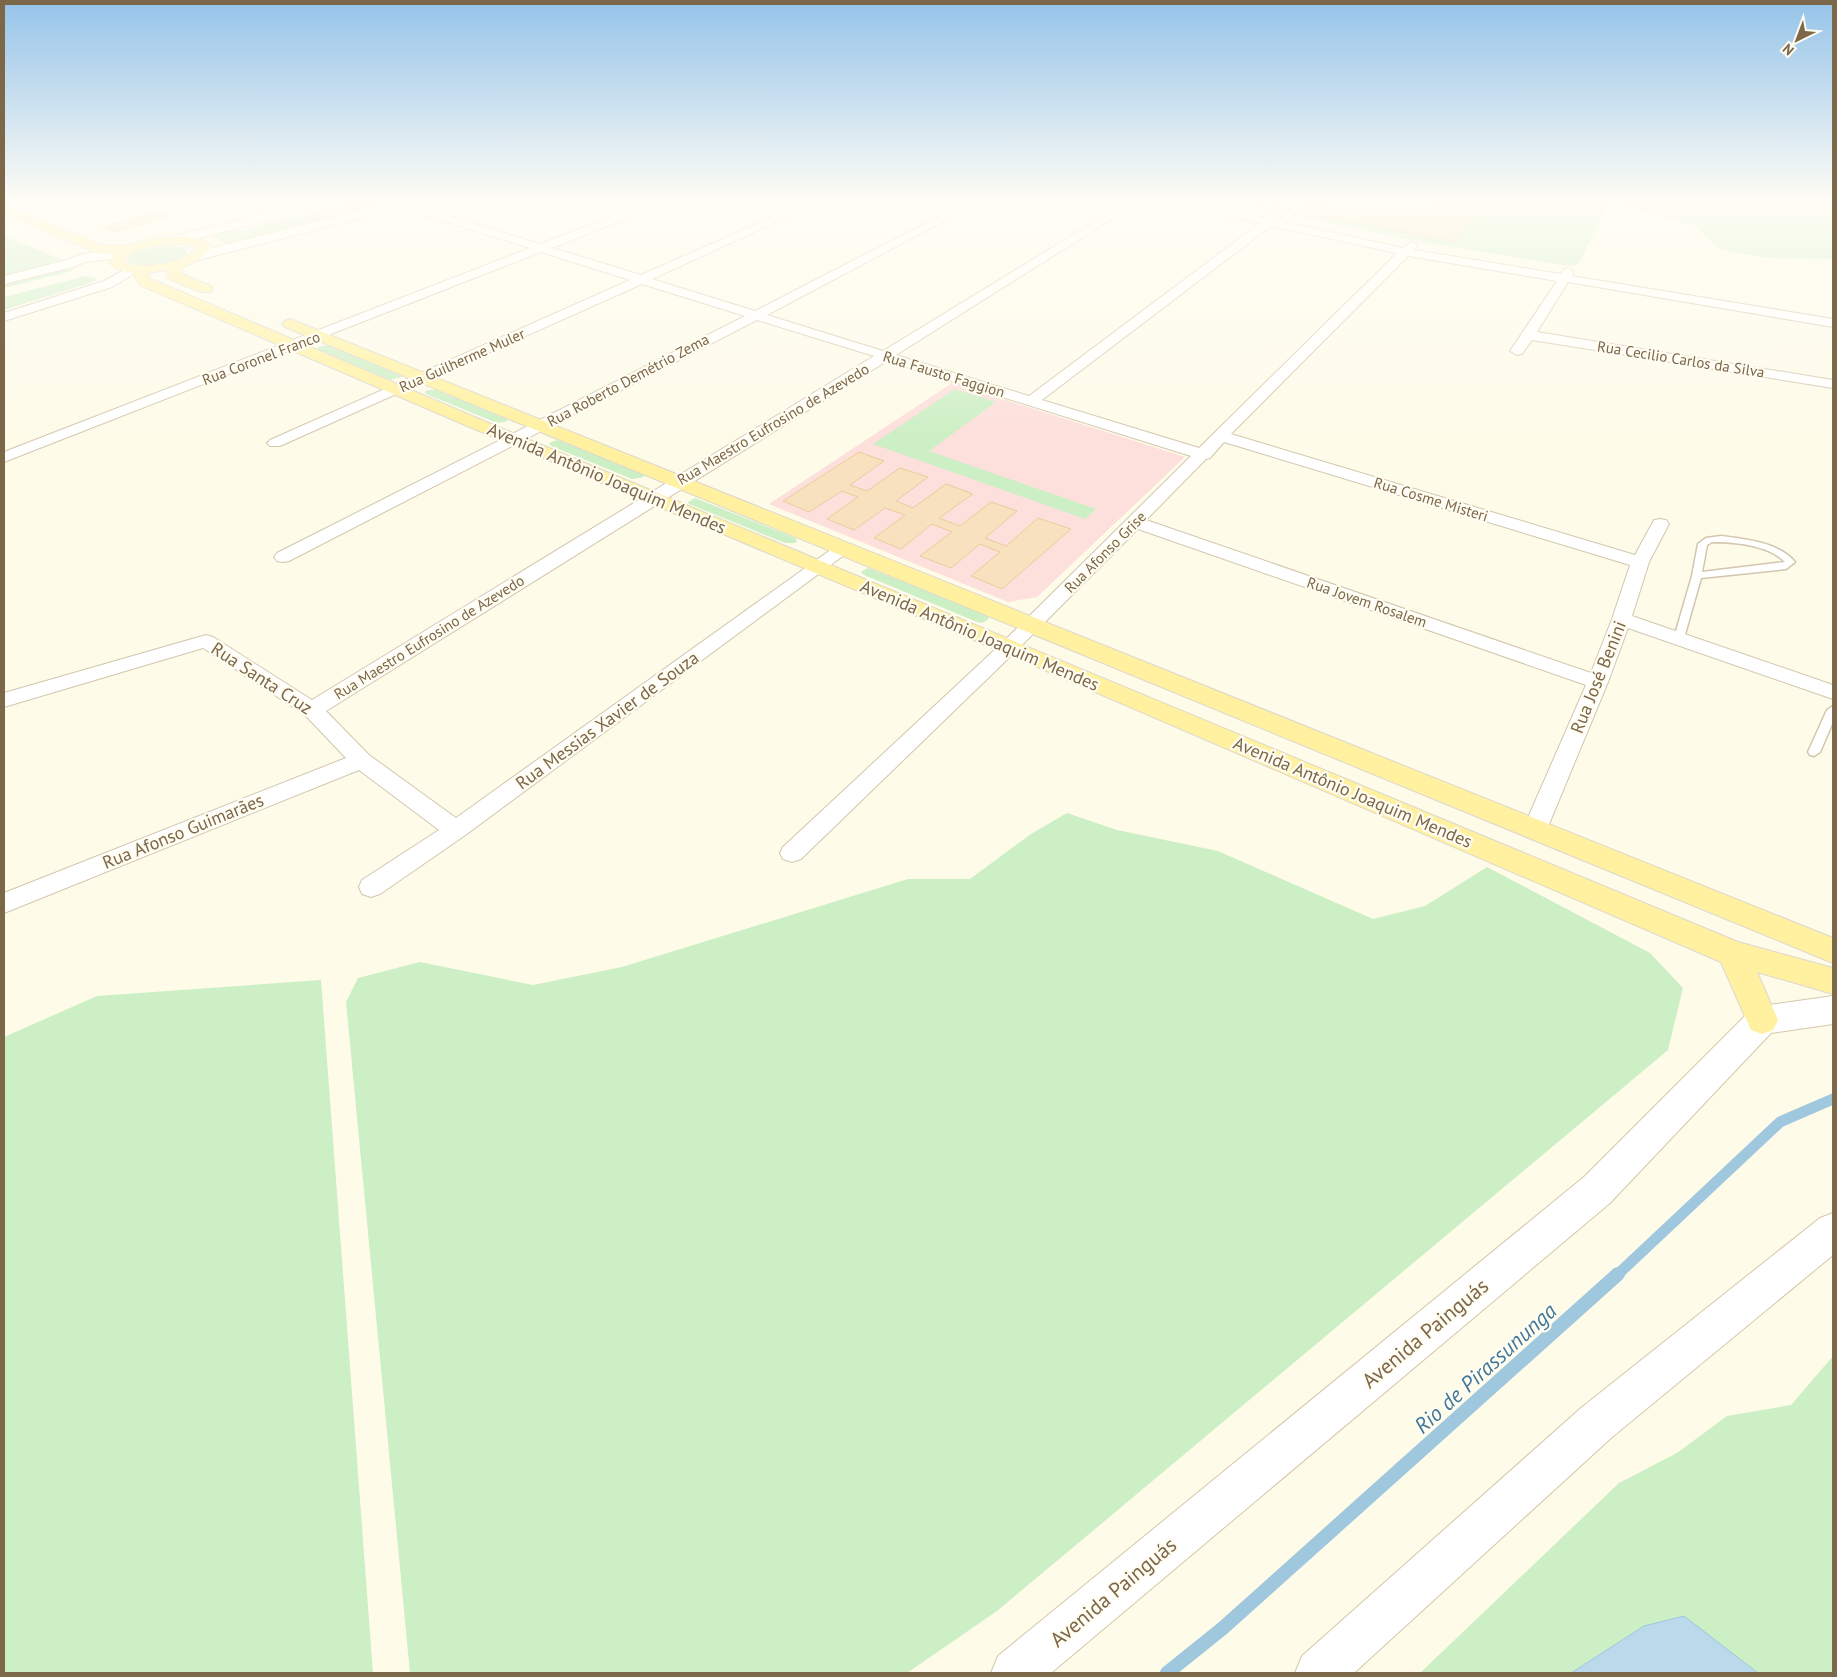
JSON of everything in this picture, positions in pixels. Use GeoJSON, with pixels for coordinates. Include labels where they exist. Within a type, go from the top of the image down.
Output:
{"type":"FeatureCollection","features":[{"type":"Feature","properties":{"kind":"main road"},"geometry":{"type":"LineString","coordinates":[[4,293],[51,281]]}},
{"type":"Feature","properties":{"kind":"main road","name":"Avenida Antônio Joaquim Mendes"},"geometry":{"type":"LineString","coordinates":[[145,281],[394,390],[516,439],[1733,953],[1833,981]]}},
{"type":"Feature","properties":{"kind":"main road","name":"Avenida Antônio Joaquim Mendes"},"geometry":{"type":"LineString","coordinates":[[187,281],[842,550],[1833,951]]}},
{"type":"Feature","properties":{"kind":"main road"},"geometry":{"type":"LineString","coordinates":[[1733,953],[1762,1020],[1833,1010]]}},
{"type":"Feature","properties":{"kind":"main road","name":"Avenida Painguás"},"geometry":{"type":"LineString","coordinates":[[1015,1673],[1597,1190],[1762,1020]]}},
{"type":"Feature","properties":{"kind":"main road"},"geometry":{"type":"LineString","coordinates":[[1319,1673],[1596,1422],[1833,1231]]}},
{"type":"Feature","properties":{"kind":"street"},"geometry":{"type":"LineString","coordinates":[[4,317],[108,284],[110,281]]}},
{"type":"Feature","properties":{"kind":"street","name":"Rua Coronel Franco"},"geometry":{"type":"LineString","coordinates":[[4,457],[457,281]]}},
{"type":"Feature","properties":{"kind":"street","name":"Rua Guilherme Muler"},"geometry":{"type":"LineString","coordinates":[[275,443],[638,281]]}},
{"type":"Feature","properties":{"kind":"street","name":"Rua Fausto Faggion"},"geometry":{"type":"LineString","coordinates":[[645,281],[1204,454]]}},
{"type":"Feature","properties":{"kind":"street","name":"Rua Roberto Demétrio Zema"},"geometry":{"type":"LineString","coordinates":[[282,557],[540,427],[820,281]]}},
{"type":"Feature","properties":{"kind":"street","name":"Rua Maestro Eufrosino de Azevedo"},"geometry":{"type":"LineString","coordinates":[[312,710],[678,482],[1006,281]]}},
{"type":"Feature","properties":{"kind":"street"},"geometry":{"type":"LineString","coordinates":[[1031,402],[1192,281]]}},
{"type":"Feature","properties":{"kind":"street","name":"Rua Afonso Grise"},"geometry":{"type":"LineString","coordinates":[[792,853],[1031,626],[1376,281]]}},
{"type":"Feature","properties":{"kind":"street"},"geometry":{"type":"LineString","coordinates":[[1517,351],[1562,281]]}},
{"type":"Feature","properties":{"kind":"street"},"geometry":{"type":"LineString","coordinates":[[1604,281],[1730,302],[1833,323]]}},
{"type":"Feature","properties":{"kind":"street"},"geometry":{"type":"LineString","coordinates":[[1730,302],[1833,314]]}},
{"type":"Feature","properties":{"kind":"street","name":"Rua Cecilio Carlos da Silva"},"geometry":{"type":"LineString","coordinates":[[1529,335],[1833,384]]}},
{"type":"Feature","properties":{"kind":"street","name":"Rua Cosme Misteri"},"geometry":{"type":"LineString","coordinates":[[1222,436],[1640,562]]}},
{"type":"Feature","properties":{"kind":"street","name":"Rua Jovem Rosalem"},"geometry":{"type":"LineString","coordinates":[[1135,522],[1598,682]]}},
{"type":"Feature","properties":{"kind":"street","name":"Rua José Benini"},"geometry":{"type":"LineString","coordinates":[[1535,829],[1598,682],[1622,619],[1640,562],[1660,524]]}},
{"type":"Feature","properties":{"kind":"street","name":"Rua Messias Xavier de Souza"},"geometry":{"type":"LineString","coordinates":[[371,887],[456,830],[842,550]]}},
{"type":"Feature","properties":{"kind":"street"},"geometry":{"type":"LineString","coordinates":[[1622,619],[1833,692]]}},
{"type":"Feature","properties":{"kind":"street","name":"Rua Santa Cruz"},"geometry":{"type":"LineString","coordinates":[[4,700],[206,641],[312,710],[361,760],[456,830]]}},
{"type":"Feature","properties":{"kind":"street","name":"Rua Afonso Guimarães"},"geometry":{"type":"LineString","coordinates":[[4,903],[361,760]]}},
{"type":"Feature","properties":{"kind":"lane"},"geometry":{"type":"LineString","coordinates":[[1678,638],[1697,576],[1702,544],[1710,539],[1724,539],[1776,551],[1788,557],[1790,562],[1786,566],[1697,576]]}},
{"type":"Feature","properties":{"kind":"lane"},"geometry":{"type":"LineString","coordinates":[[1814,752],[1833,710]]}},
{"type":"Feature","properties":{"kind":"shaded area"},"geometry":{"type":"Polygon","coordinates":[[[952,383],[1185,457],[1037,597],[1008,602],[769,504],[952,383]]]}},
{"type":"Feature","properties":{"kind":"green space"},"geometry":{"type":"Polygon","coordinates":[[[15,281],[31,281],[4,288],[4,284],[15,281]]]}},
{"type":"Feature","properties":{"kind":"green space"},"geometry":{"type":"Polygon","coordinates":[[[65,281],[94,281],[4,310],[4,297],[65,281]]]}},
{"type":"Feature","properties":{"kind":"green space"},"geometry":{"type":"Polygon","coordinates":[[[328,345],[402,377],[390,380],[317,349],[318,347],[328,345]]]}},
{"type":"Feature","properties":{"kind":"green space"},"geometry":{"type":"Polygon","coordinates":[[[955,389],[996,402],[929,451],[1096,509],[1085,519],[873,444],[955,389]]]}},
{"type":"Feature","properties":{"kind":"green space"},"geometry":{"type":"Polygon","coordinates":[[[436,390],[508,421],[497,423],[426,394],[425,392],[436,390]]]}},
{"type":"Feature","properties":{"kind":"green space"},"geometry":{"type":"Polygon","coordinates":[[[557,440],[643,474],[644,477],[632,479],[551,446],[549,443],[557,440]]]}},
{"type":"Feature","properties":{"kind":"green space"},"geometry":{"type":"Polygon","coordinates":[[[695,498],[795,538],[797,541],[795,543],[785,543],[689,504],[688,502],[695,498]]]}},
{"type":"Feature","properties":{"kind":"green space"},"geometry":{"type":"Polygon","coordinates":[[[868,568],[987,615],[989,619],[982,623],[977,622],[864,575],[861,572],[868,568]]]}},
{"type":"Feature","properties":{"kind":"green space"},"geometry":{"type":"Polygon","coordinates":[[[1067,813],[1117,830],[1218,851],[1373,919],[1425,906],[1487,867],[1650,953],[1683,988],[1668,1050],[997,1611],[907,1673],[410,1673],[346,1002],[358,978],[420,962],[533,985],[622,967],[908,879],[970,879],[1031,834],[1067,813]]]}},
{"type":"Feature","properties":{"kind":"green space"},"geometry":{"type":"Polygon","coordinates":[[[321,980],[373,1673],[4,1673],[4,1037],[97,996],[321,980]]]}},
{"type":"Feature","properties":{"kind":"green space"},"geometry":{"type":"Polygon","coordinates":[[[1833,1356],[1833,1673],[1420,1673],[1619,1483],[1677,1453],[1727,1416],[1791,1405],[1833,1356]]]}},
{"type":"Feature","properties":{"kind":"water"},"geometry":{"type":"Polygon","coordinates":[[[1684,1616],[1758,1673],[1571,1673],[1644,1626],[1684,1616]]]}},
{"type":"Feature","properties":{"kind":"building"},"geometry":{"type":"Polygon","coordinates":[[[859,452],[884,461],[850,485],[867,491],[900,468],[928,477],[896,501],[913,508],[946,484],[973,494],[939,518],[960,526],[991,502],[1017,511],[985,538],[1006,546],[1038,518],[1071,529],[1002,589],[971,576],[1000,552],[980,544],[951,568],[920,556],[952,532],[932,524],[901,549],[874,538],[905,515],[885,508],[854,530],[827,519],[858,497],[842,491],[809,512],[783,501],[859,452]]]}},
{"type":"Feature","properties":{"kind":"waterway","name":"Rio de Pirassununga"},"geometry":{"type":"LineString","coordinates":[[1616,1276],[1780,1122],[1833,1099]]}},
{"type":"Feature","properties":{"kind":"waterway","name":"Rio de Pirassununga"},"geometry":{"type":"LineString","coordinates":[[1167,1673],[1223,1628],[1618,1274]]}}]}
